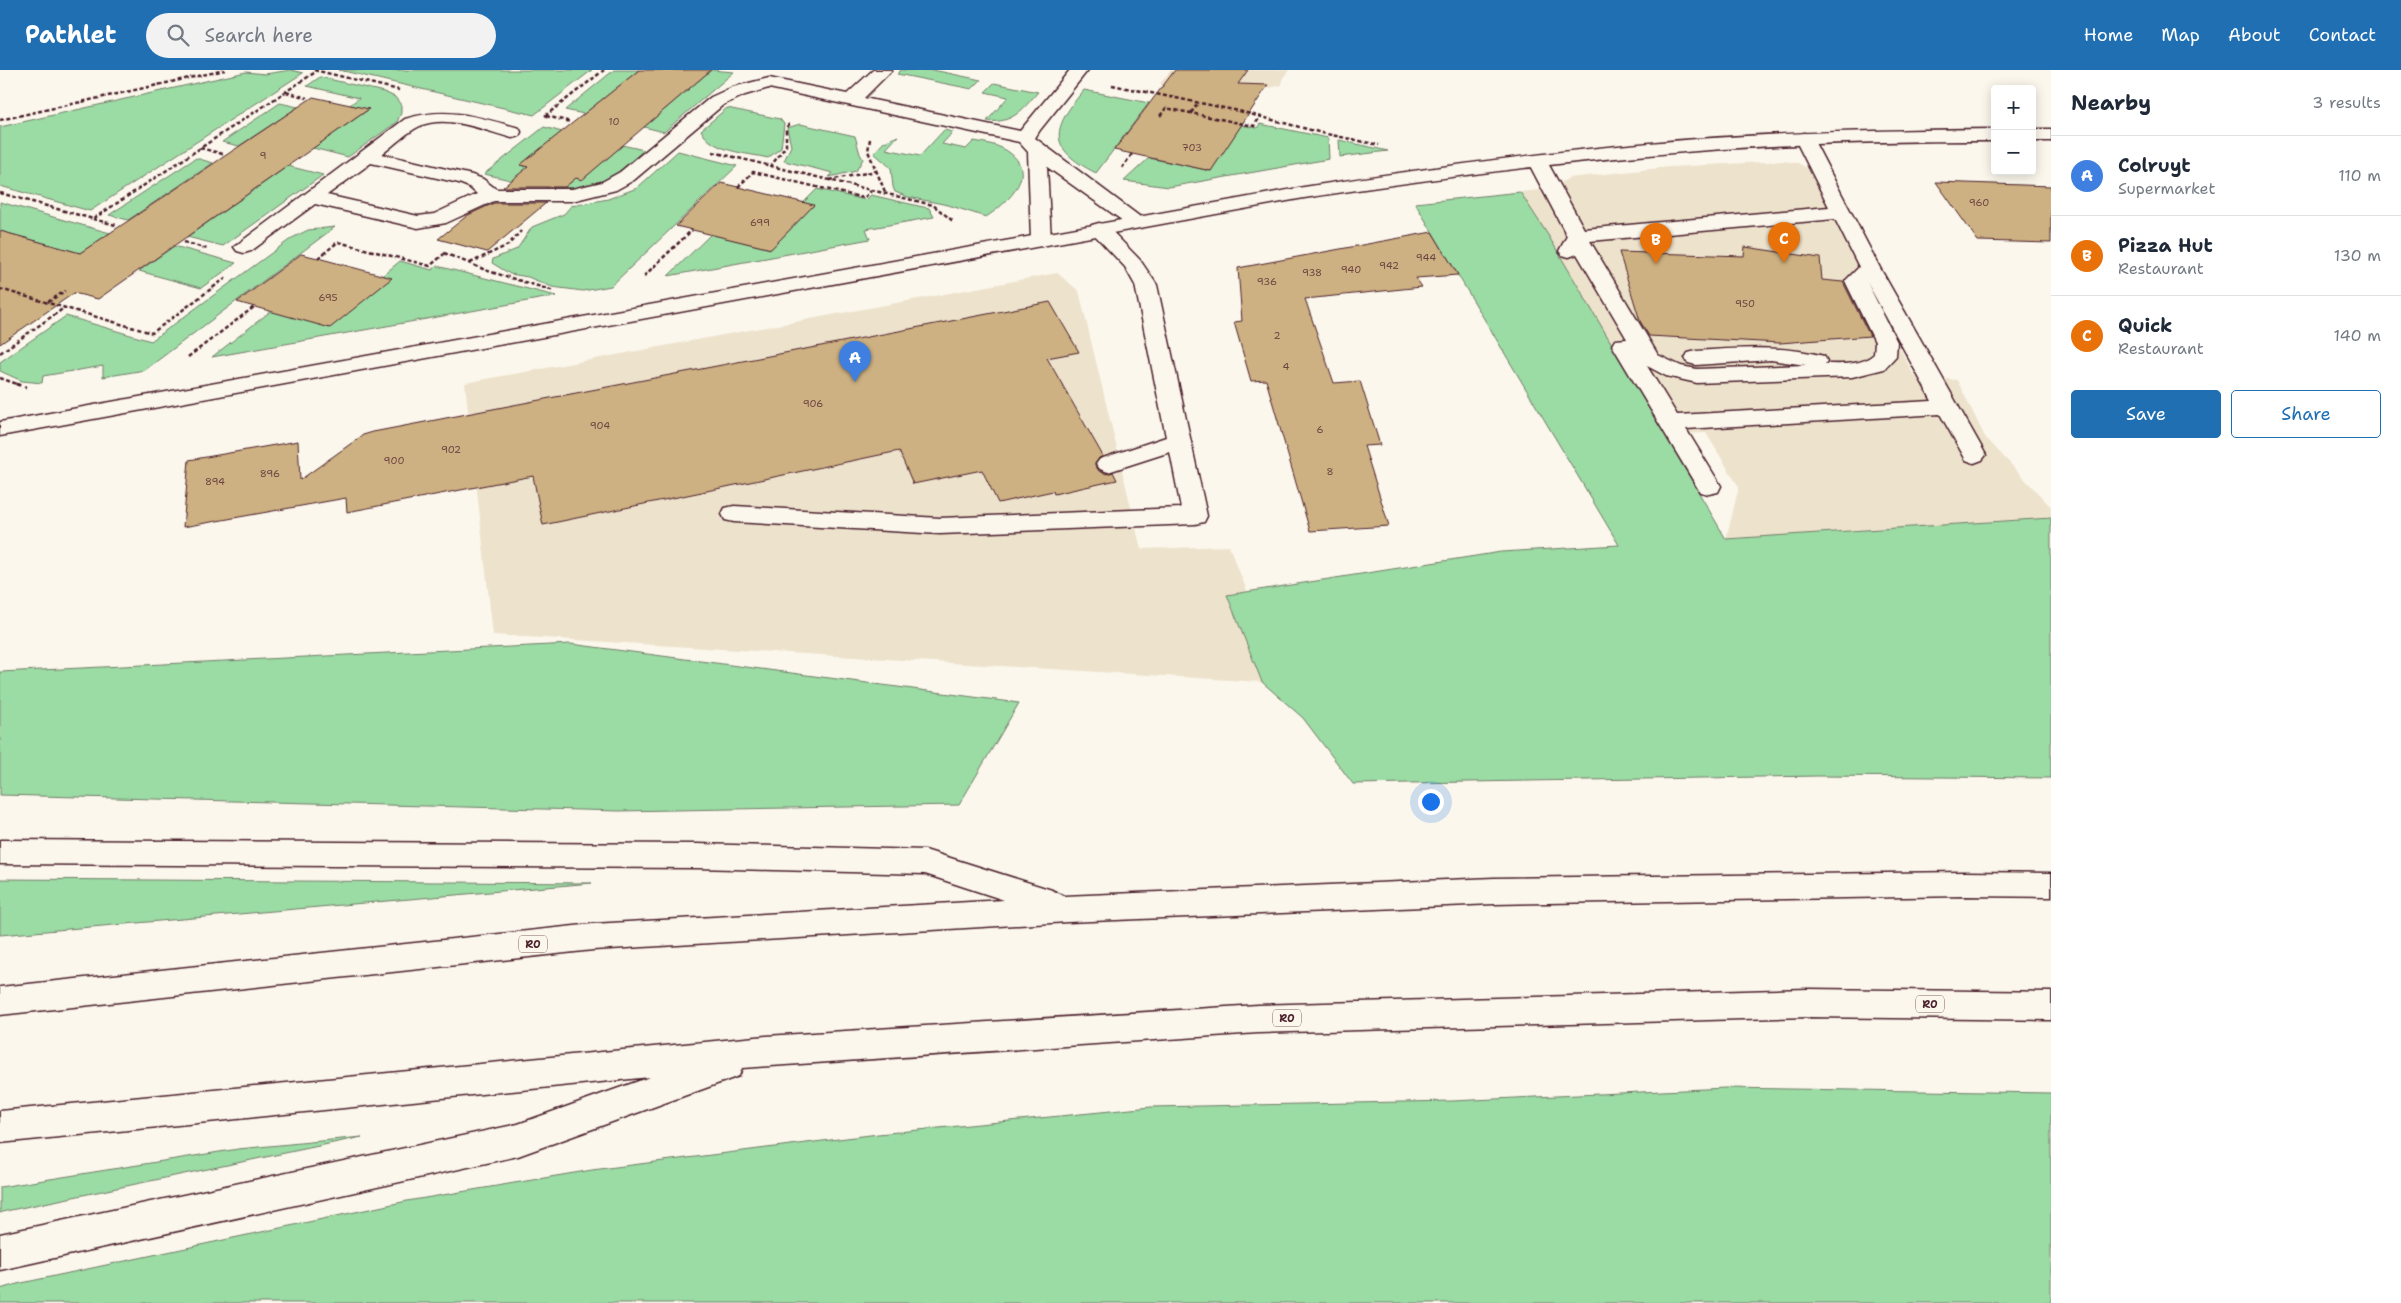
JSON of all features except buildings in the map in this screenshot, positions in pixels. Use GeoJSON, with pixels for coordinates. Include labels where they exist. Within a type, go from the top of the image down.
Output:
{"type":"FeatureCollection","features":[{"type":"Feature","properties":{"kind":"main road"},"geometry":{"type":"LineString","coordinates":[[769,83],[783,70]]}},
{"type":"Feature","properties":{"kind":"main road"},"geometry":{"type":"LineString","coordinates":[[852,100],[883,70]]}},
{"type":"Feature","properties":{"kind":"main road"},"geometry":{"type":"LineString","coordinates":[[1041,240],[1031,128],[1079,70]]}},
{"type":"Feature","properties":{"kind":"main road"},"geometry":{"type":"LineString","coordinates":[[312,197],[418,222],[438,219],[492,195],[572,195],[610,186],[627,176],[717,101],[739,91],[769,83],[852,100],[1032,144],[1137,222]]}},
{"type":"Feature","properties":{"kind":"main road"},"geometry":{"type":"LineString","coordinates":[[244,247],[412,123],[430,117],[449,117],[512,132]]}},
{"type":"Feature","properties":{"kind":"main road"},"geometry":{"type":"LineString","coordinates":[[0,429],[1288,195],[1537,160],[1676,147],[1804,139],[1991,135]]}},
{"type":"Feature","properties":{"kind":"main road"},"geometry":{"type":"LineString","coordinates":[[2036,135],[2051,136]]}},
{"type":"Feature","properties":{"kind":"main road"},"geometry":{"type":"LineString","coordinates":[[1804,139],[1870,268],[1974,455]]}},
{"type":"Feature","properties":{"kind":"main road"},"geometry":{"type":"LineString","coordinates":[[368,156],[465,179],[476,183],[492,195]]}},
{"type":"Feature","properties":{"kind":"main road"},"geometry":{"type":"LineString","coordinates":[[1537,160],[1577,236],[1640,342],[1655,351],[1681,357],[1789,354],[1852,370],[1876,364],[1881,361],[1886,352],[1886,342],[1856,281],[1870,268]]}},
{"type":"Feature","properties":{"kind":"main road"},"geometry":{"type":"LineString","coordinates":[[1577,236],[1843,212]]}},
{"type":"Feature","properties":{"kind":"main road"},"geometry":{"type":"LineString","coordinates":[[734,514],[940,526],[1195,516],[1146,285],[1133,264],[1099,229]]}},
{"type":"Feature","properties":{"kind":"main road"},"geometry":{"type":"LineString","coordinates":[[1577,236],[1567,254],[1709,486]]}},
{"type":"Feature","properties":{"kind":"main road"},"geometry":{"type":"LineString","coordinates":[[1670,423],[1946,407]]}},
{"type":"Feature","properties":{"kind":"main road"},"geometry":{"type":"LineString","coordinates":[[1108,464],[1179,441]]}},
{"type":"Feature","properties":{"kind":"main road"},"geometry":{"type":"LineString","coordinates":[[0,852],[697,856],[925,862],[1068,908]]}},
{"type":"Feature","properties":{"kind":"main road","name":"R0"},"geometry":{"type":"LineString","coordinates":[[0,1001],[593,937],[1068,908],[1494,891],[1964,884],[2051,886]]}},
{"type":"Feature","properties":{"kind":"main road","name":"R0"},"geometry":{"type":"LineString","coordinates":[[0,1128],[766,1051],[1258,1019],[1808,1003],[2051,1006]]}},
{"type":"Feature","properties":{"kind":"main road"},"geometry":{"type":"LineString","coordinates":[[0,1252],[518,1140],[766,1051]]}},
{"type":"Feature","properties":{"kind":"path"},"geometry":{"type":"LineString","coordinates":[[0,120],[225,70]]}},
{"type":"Feature","properties":{"kind":"path"},"geometry":{"type":"LineString","coordinates":[[93,219],[317,71]]}},
{"type":"Feature","properties":{"kind":"path"},"geometry":{"type":"LineString","coordinates":[[1108,84],[1199,103],[1322,133],[1388,146]]}},
{"type":"Feature","properties":{"kind":"path"},"geometry":{"type":"LineString","coordinates":[[285,92],[307,98]]}},
{"type":"Feature","properties":{"kind":"path"},"geometry":{"type":"LineString","coordinates":[[1192,113],[1199,103]]}},
{"type":"Feature","properties":{"kind":"path"},"geometry":{"type":"LineString","coordinates":[[1160,116],[1166,108],[1254,126],[1260,117]]}},
{"type":"Feature","properties":{"kind":"path"},"geometry":{"type":"LineString","coordinates":[[546,116],[571,122]]}},
{"type":"Feature","properties":{"kind":"path"},"geometry":{"type":"LineString","coordinates":[[770,167],[786,146],[786,128],[794,118]]}},
{"type":"Feature","properties":{"kind":"path"},"geometry":{"type":"LineString","coordinates":[[871,134],[868,151],[886,194]]}},
{"type":"Feature","properties":{"kind":"path"},"geometry":{"type":"LineString","coordinates":[[200,148],[223,154]]}},
{"type":"Feature","properties":{"kind":"path"},"geometry":{"type":"LineString","coordinates":[[743,161],[933,205],[959,226]]}},
{"type":"Feature","properties":{"kind":"path"},"geometry":{"type":"LineString","coordinates":[[778,178],[786,171]]}},
{"type":"Feature","properties":{"kind":"path"},"geometry":{"type":"LineString","coordinates":[[826,180],[877,171]]}},
{"type":"Feature","properties":{"kind":"path"},"geometry":{"type":"LineString","coordinates":[[738,187],[753,172],[864,198],[871,191]]}},
{"type":"Feature","properties":{"kind":"path"},"geometry":{"type":"LineString","coordinates":[[0,193],[116,225]]}},
{"type":"Feature","properties":{"kind":"path"},"geometry":{"type":"LineString","coordinates":[[469,264],[508,245],[524,228]]}},
{"type":"Feature","properties":{"kind":"path"},"geometry":{"type":"LineString","coordinates":[[642,277],[692,230]]}},
{"type":"Feature","properties":{"kind":"path"},"geometry":{"type":"LineString","coordinates":[[318,258],[338,242],[430,266],[444,254]]}},
{"type":"Feature","properties":{"kind":"path"},"geometry":{"type":"LineString","coordinates":[[436,250],[469,264],[558,292]]}},
{"type":"Feature","properties":{"kind":"path"},"geometry":{"type":"LineString","coordinates":[[0,289],[152,333],[228,277]]}},
{"type":"Feature","properties":{"kind":"path"},"geometry":{"type":"LineString","coordinates":[[48,303],[65,291]]}},
{"type":"Feature","properties":{"kind":"path"},"geometry":{"type":"LineString","coordinates":[[184,361],[254,307]]}},
{"type":"Feature","properties":{"kind":"path"},"geometry":{"type":"LineString","coordinates":[[0,353],[65,308]]}},
{"type":"Feature","properties":{"kind":"path"},"geometry":{"type":"LineString","coordinates":[[0,378],[32,389]]}},
{"type":"Feature","properties":{"kind":"shaded area"},"geometry":{"type":"Polygon","coordinates":[[[1171,70],[1289,70],[1282,79],[1282,85],[1264,89],[1261,97],[1239,93],[1234,99],[1160,84],[1171,70]]]}},
{"type":"Feature","properties":{"kind":"shaded area"},"geometry":{"type":"Polygon","coordinates":[[[1784,161],[1798,163],[1811,170],[1914,376],[1957,380],[1985,437],[2051,507],[2051,518],[1726,539],[1739,487],[1706,433],[1664,435],[1548,235],[1520,192],[1560,188],[1562,182],[1569,178],[1669,167],[1784,161]]]}},
{"type":"Feature","properties":{"kind":"shaded area"},"geometry":{"type":"Polygon","coordinates":[[[1057,273],[1079,291],[1141,549],[1229,546],[1247,591],[1227,596],[1262,682],[493,635],[465,383],[1057,273]]]}},
{"type":"Feature","properties":{"kind":"green space"},"geometry":{"type":"Polygon","coordinates":[[[291,70],[303,73],[90,211],[0,186],[0,127],[246,72],[265,74],[291,70]]]}},
{"type":"Feature","properties":{"kind":"green space"},"geometry":{"type":"Polygon","coordinates":[[[339,70],[592,70],[534,115],[339,70]]]}},
{"type":"Feature","properties":{"kind":"green space"},"geometry":{"type":"Polygon","coordinates":[[[614,70],[639,70],[584,114],[565,110],[614,70]]]}},
{"type":"Feature","properties":{"kind":"green space"},"geometry":{"type":"Polygon","coordinates":[[[711,70],[734,72],[664,132],[644,127],[711,70]]]}},
{"type":"Feature","properties":{"kind":"green space"},"geometry":{"type":"Polygon","coordinates":[[[901,70],[933,70],[981,80],[972,89],[897,74],[901,70]]]}},
{"type":"Feature","properties":{"kind":"green space"},"geometry":{"type":"Polygon","coordinates":[[[320,77],[384,92],[395,97],[401,105],[401,113],[397,122],[348,157],[313,148],[368,110],[350,105],[359,98],[307,86],[320,77]]]}},
{"type":"Feature","properties":{"kind":"green space"},"geometry":{"type":"Polygon","coordinates":[[[994,83],[1038,92],[1011,118],[987,121],[1008,97],[985,92],[994,83]]]}},
{"type":"Feature","properties":{"kind":"green space"},"geometry":{"type":"Polygon","coordinates":[[[1084,90],[1149,103],[1096,173],[1069,155],[1062,146],[1059,136],[1065,115],[1084,90]]]}},
{"type":"Feature","properties":{"kind":"green space"},"geometry":{"type":"Polygon","coordinates":[[[280,103],[298,107],[239,146],[222,142],[280,103]]]}},
{"type":"Feature","properties":{"kind":"green space"},"geometry":{"type":"Polygon","coordinates":[[[727,108],[780,119],[784,124],[781,148],[768,158],[730,150],[713,143],[701,130],[727,108]]]}},
{"type":"Feature","properties":{"kind":"green space"},"geometry":{"type":"Polygon","coordinates":[[[1231,123],[1257,128],[1260,124],[1328,138],[1329,159],[1169,187],[1124,181],[1149,158],[1211,171],[1231,123]]]}},
{"type":"Feature","properties":{"kind":"green space"},"geometry":{"type":"Polygon","coordinates":[[[800,124],[855,136],[863,159],[856,171],[829,177],[833,173],[784,161],[791,146],[787,128],[800,124]]]}},
{"type":"Feature","properties":{"kind":"green space"},"geometry":{"type":"Polygon","coordinates":[[[544,127],[562,132],[521,165],[582,179],[622,145],[644,150],[611,177],[596,184],[580,187],[564,188],[532,185],[484,174],[544,127]]]}},
{"type":"Feature","properties":{"kind":"green space"},"geometry":{"type":"Polygon","coordinates":[[[944,130],[953,132],[942,144],[966,149],[974,141],[997,146],[1010,153],[1018,162],[1021,171],[1016,189],[1002,205],[986,217],[948,205],[908,197],[895,192],[891,168],[874,153],[884,142],[898,136],[886,149],[920,156],[944,130]]]}},
{"type":"Feature","properties":{"kind":"green space"},"geometry":{"type":"Polygon","coordinates":[[[1339,140],[1388,151],[1340,157],[1339,140]]]}},
{"type":"Feature","properties":{"kind":"green space"},"geometry":{"type":"Polygon","coordinates":[[[678,151],[737,166],[611,286],[583,291],[552,287],[528,277],[510,274],[492,263],[493,259],[517,249],[532,227],[564,214],[571,206],[608,199],[637,188],[678,151]]]}},
{"type":"Feature","properties":{"kind":"green space"},"geometry":{"type":"Polygon","coordinates":[[[196,158],[213,163],[128,220],[109,215],[196,158]]]}},
{"type":"Feature","properties":{"kind":"green space"},"geometry":{"type":"Polygon","coordinates":[[[288,166],[323,175],[223,246],[187,237],[288,166]]]}},
{"type":"Feature","properties":{"kind":"green space"},"geometry":{"type":"Polygon","coordinates":[[[817,189],[866,200],[871,195],[929,208],[934,217],[866,229],[870,239],[668,276],[711,234],[771,249],[809,210],[799,207],[817,189]]]}},
{"type":"Feature","properties":{"kind":"green space"},"geometry":{"type":"Polygon","coordinates":[[[1520,192],[1548,235],[1726,539],[2051,518],[2051,778],[1819,776],[1353,784],[1303,718],[1262,682],[1227,595],[1501,552],[1619,545],[1415,203],[1520,192]]]}},
{"type":"Feature","properties":{"kind":"green space"},"geometry":{"type":"Polygon","coordinates":[[[0,202],[110,233],[80,253],[0,231],[0,202]]]}},
{"type":"Feature","properties":{"kind":"green space"},"geometry":{"type":"Polygon","coordinates":[[[335,227],[145,370],[103,377],[103,366],[43,376],[42,383],[22,381],[0,371],[0,362],[66,316],[151,341],[292,238],[308,230],[335,227]]]}},
{"type":"Feature","properties":{"kind":"green space"},"geometry":{"type":"Polygon","coordinates":[[[174,246],[236,263],[201,288],[139,271],[174,246]]]}},
{"type":"Feature","properties":{"kind":"green space"},"geometry":{"type":"Polygon","coordinates":[[[400,261],[432,270],[437,266],[556,296],[212,357],[271,311],[376,281],[400,261]]]}},
{"type":"Feature","properties":{"kind":"green space"},"geometry":{"type":"Polygon","coordinates":[[[571,644],[1019,703],[959,805],[619,811],[0,795],[0,672],[571,644]]]}},
{"type":"Feature","properties":{"kind":"green space"},"geometry":{"type":"Polygon","coordinates":[[[0,879],[592,883],[0,935],[0,879]]]}},
{"type":"Feature","properties":{"kind":"green space"},"geometry":{"type":"Polygon","coordinates":[[[1725,1088],[2051,1093],[2051,1303],[0,1303],[0,1289],[17,1284],[407,1201],[592,1170],[878,1134],[1151,1107],[1452,1101],[1725,1088]]]}},
{"type":"Feature","properties":{"kind":"green space"},"geometry":{"type":"Polygon","coordinates":[[[362,1137],[0,1213],[0,1187],[238,1149],[362,1137]]]}},
{"type":"Feature","properties":{"kind":"place","name":"Quick"},"geometry":{"type":"Point","coordinates":[1784,263]}},
{"type":"Feature","properties":{"kind":"place","name":"Pizza Hut"},"geometry":{"type":"Point","coordinates":[1656,264]}},
{"type":"Feature","properties":{"kind":"place","name":"Colruyt"},"geometry":{"type":"Point","coordinates":[855,382]}}]}
